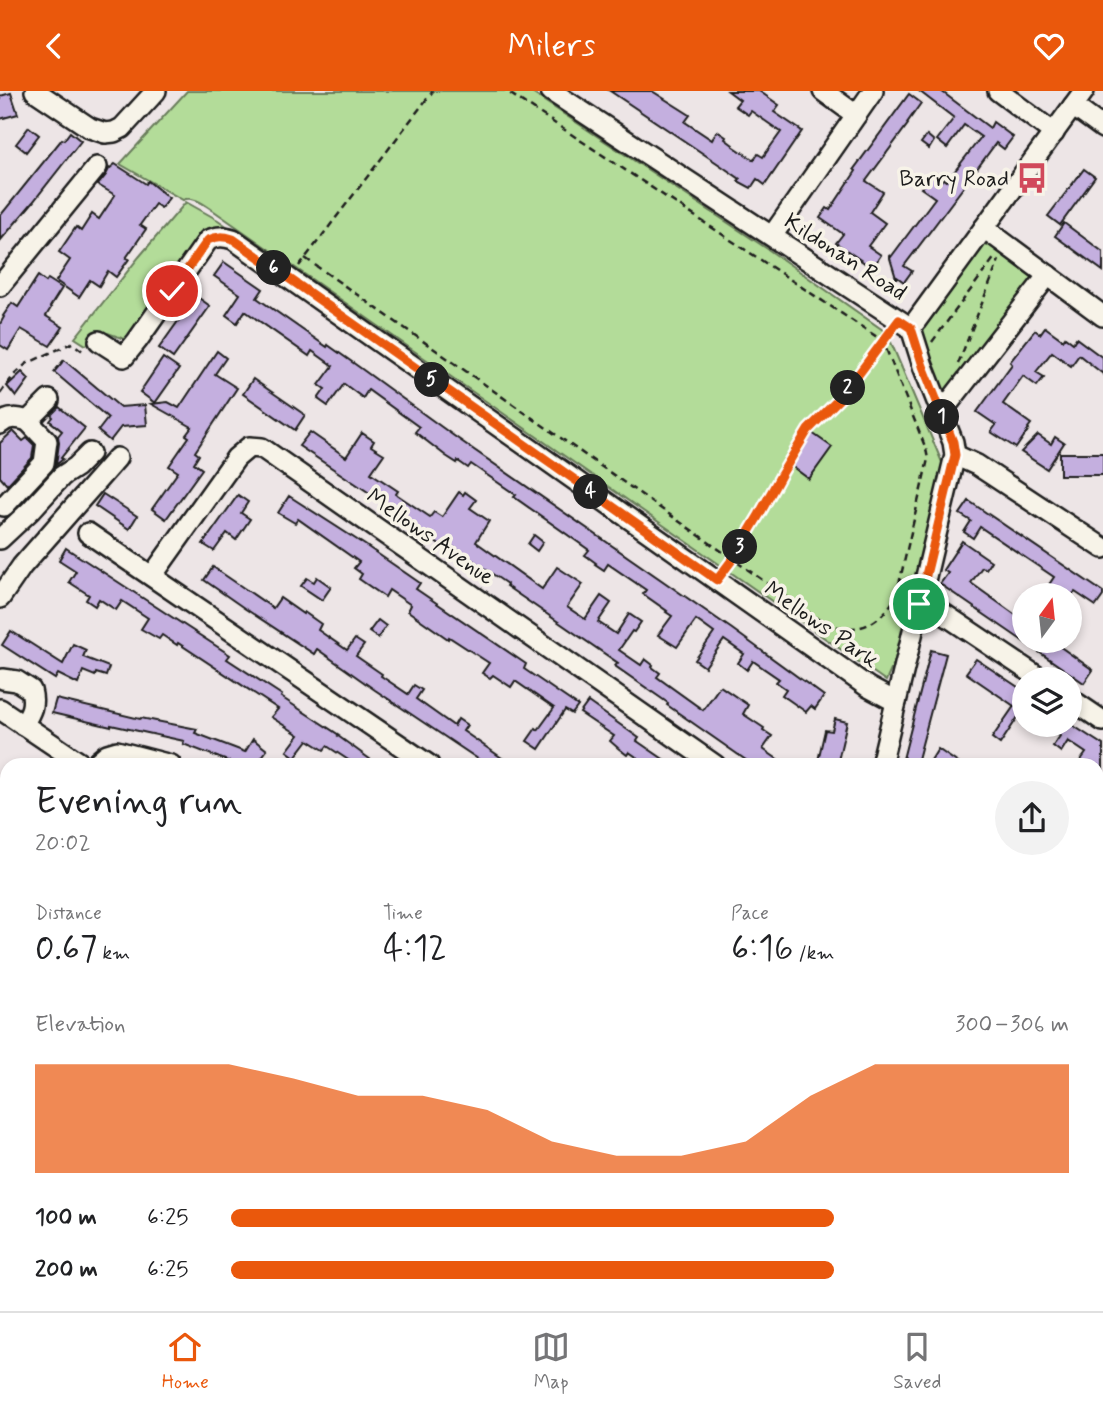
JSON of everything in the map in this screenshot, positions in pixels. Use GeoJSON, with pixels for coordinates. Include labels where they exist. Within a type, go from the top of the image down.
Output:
{"type":"FeatureCollection","features":[{"type":"Feature","properties":{"kind":"street"},"geometry":{"type":"LineString","coordinates":[[35,91],[90,128],[105,133],[122,128],[156,91]]}},
{"type":"Feature","properties":{"kind":"street","name":"Kildonan Road"},"geometry":{"type":"LineString","coordinates":[[551,91],[905,324],[918,350],[953,442],[955,455]]}},
{"type":"Feature","properties":{"kind":"street"},"geometry":{"type":"LineString","coordinates":[[823,91],[856,115]]}},
{"type":"Feature","properties":{"kind":"street"},"geometry":{"type":"LineString","coordinates":[[772,236],[873,91]]}},
{"type":"Feature","properties":{"kind":"street"},"geometry":{"type":"LineString","coordinates":[[998,91],[1054,133]]}},
{"type":"Feature","properties":{"kind":"street"},"geometry":{"type":"LineString","coordinates":[[905,324],[984,228],[1079,99],[1103,128]]}},
{"type":"Feature","properties":{"kind":"street"},"geometry":{"type":"LineString","coordinates":[[0,286],[97,167]]}},
{"type":"Feature","properties":{"kind":"street"},"geometry":{"type":"LineString","coordinates":[[984,228],[1103,316]]}},
{"type":"Feature","properties":{"kind":"street","name":"Mellows Park"},"geometry":{"type":"LineString","coordinates":[[92,346],[124,357],[208,240],[223,236],[233,239],[868,687],[896,702]]}},
{"type":"Feature","properties":{"kind":"street"},"geometry":{"type":"LineString","coordinates":[[941,413],[1048,275]]}},
{"type":"Feature","properties":{"kind":"street"},"geometry":{"type":"LineString","coordinates":[[28,421],[49,400]]}},
{"type":"Feature","properties":{"kind":"street"},"geometry":{"type":"LineString","coordinates":[[0,423],[17,417],[28,421],[47,441],[44,463],[4,506]]}},
{"type":"Feature","properties":{"kind":"street","name":"Mellows Avenue"},"geometry":{"type":"LineString","coordinates":[[152,576],[236,458],[249,447],[262,449],[705,758]]}},
{"type":"Feature","properties":{"kind":"street"},"geometry":{"type":"LineString","coordinates":[[0,540],[62,476],[90,453]]}},
{"type":"Feature","properties":{"kind":"street"},"geometry":{"type":"LineString","coordinates":[[883,758],[955,455],[977,465],[1103,548]]}},
{"type":"Feature","properties":{"kind":"street"},"geometry":{"type":"LineString","coordinates":[[0,598],[22,565],[117,458]]}},
{"type":"Feature","properties":{"kind":"street"},"geometry":{"type":"LineString","coordinates":[[88,533],[419,758]]}},
{"type":"Feature","properties":{"kind":"street"},"geometry":{"type":"LineString","coordinates":[[919,604],[938,610],[1023,667]]}},
{"type":"Feature","properties":{"kind":"street"},"geometry":{"type":"LineString","coordinates":[[3,679],[17,681],[31,690],[34,701],[30,715],[23,725]]}},
{"type":"Feature","properties":{"kind":"street"},"geometry":{"type":"LineString","coordinates":[[1082,707],[1103,721]]}},
{"type":"Feature","properties":{"kind":"street"},"geometry":{"type":"LineString","coordinates":[[0,709],[72,758]]}},
{"type":"Feature","properties":{"kind":"street"},"geometry":{"type":"LineString","coordinates":[[102,758],[117,751],[144,758]]}},
{"type":"Feature","properties":{"kind":"path"},"geometry":{"type":"LineString","coordinates":[[289,279],[433,91]]}},
{"type":"Feature","properties":{"kind":"path"},"geometry":{"type":"LineString","coordinates":[[304,258],[825,624],[850,628],[866,627],[876,621],[888,610],[896,597],[929,459],[883,341],[506,91]]}},
{"type":"Feature","properties":{"kind":"path"},"geometry":{"type":"LineString","coordinates":[[918,350],[928,347],[1005,243]]}},
{"type":"Feature","properties":{"kind":"path"},"geometry":{"type":"LineString","coordinates":[[955,371],[1005,243]]}},
{"type":"Feature","properties":{"kind":"path"},"geometry":{"type":"LineString","coordinates":[[717,580],[732,560],[808,430],[843,395],[887,333],[905,324]]}},
{"type":"Feature","properties":{"kind":"path"},"geometry":{"type":"LineString","coordinates":[[0,394],[26,364],[72,343],[92,346]]}},
{"type":"Feature","properties":{"kind":"green space"},"geometry":{"type":"Polygon","coordinates":[[[187,91],[529,91],[769,250],[887,333],[944,467],[899,652],[886,681],[207,206],[195,200],[183,200],[120,164],[187,91]]]}},
{"type":"Feature","properties":{"kind":"green space"},"geometry":{"type":"Polygon","coordinates":[[[186,202],[235,232],[223,236],[130,341],[108,333],[86,345],[75,338],[139,257],[186,202]]]}},
{"type":"Feature","properties":{"kind":"green space"},"geometry":{"type":"Polygon","coordinates":[[[983,228],[1047,275],[941,412],[923,366],[919,316],[983,228]]]}},
{"type":"Feature","properties":{"kind":"building"},"geometry":{"type":"Polygon","coordinates":[[[610,91],[652,91],[690,115],[685,122],[712,140],[717,131],[754,160],[758,154],[763,157],[781,132],[751,111],[748,115],[735,106],[740,100],[728,91],[759,91],[779,105],[774,112],[802,131],[765,185],[757,179],[751,188],[610,91]]]}},
{"type":"Feature","properties":{"kind":"building"},"geometry":{"type":"Polygon","coordinates":[[[919,91],[941,91],[990,128],[993,122],[1013,137],[1004,149],[996,143],[904,266],[912,271],[904,282],[896,278],[889,255],[891,257],[935,198],[921,188],[935,173],[947,181],[981,137],[964,125],[947,148],[937,140],[954,118],[919,91]]]}},
{"type":"Feature","properties":{"kind":"building"},"geometry":{"type":"Polygon","coordinates":[[[11,93],[18,114],[0,119],[0,96],[11,93]]]}},
{"type":"Feature","properties":{"kind":"building"},"geometry":{"type":"Polygon","coordinates":[[[909,94],[921,103],[866,181],[883,192],[870,212],[885,223],[868,246],[881,255],[872,268],[836,243],[843,234],[820,218],[827,208],[830,210],[856,171],[854,169],[909,94]]]}},
{"type":"Feature","properties":{"kind":"building"},"geometry":{"type":"Polygon","coordinates":[[[29,127],[39,135],[26,152],[16,144],[29,127]]]}},
{"type":"Feature","properties":{"kind":"building"},"geometry":{"type":"Polygon","coordinates":[[[70,132],[81,141],[0,241],[0,216],[70,132]]]}},
{"type":"Feature","properties":{"kind":"building"},"geometry":{"type":"Polygon","coordinates":[[[927,135],[934,141],[929,149],[921,143],[927,135]]]}},
{"type":"Feature","properties":{"kind":"building"},"geometry":{"type":"Polygon","coordinates":[[[115,164],[146,184],[148,181],[169,198],[161,208],[155,204],[140,225],[146,229],[116,277],[108,271],[99,286],[90,280],[79,297],[56,281],[70,260],[59,252],[76,227],[81,231],[92,214],[99,219],[115,195],[98,185],[115,164]]]}},
{"type":"Feature","properties":{"kind":"building"},"geometry":{"type":"Polygon","coordinates":[[[1084,169],[1095,177],[1060,225],[1048,216],[1084,169]]]}},
{"type":"Feature","properties":{"kind":"building"},"geometry":{"type":"Polygon","coordinates":[[[1064,223],[1103,252],[1103,271],[1055,236],[1064,223]]]}},
{"type":"Feature","properties":{"kind":"building"},"geometry":{"type":"Polygon","coordinates":[[[224,262],[263,289],[257,298],[327,347],[328,345],[824,696],[815,709],[811,706],[806,712],[782,695],[786,689],[776,682],[779,679],[753,661],[747,670],[738,663],[744,654],[724,640],[705,667],[695,660],[714,633],[696,620],[677,647],[658,635],[672,616],[643,594],[646,590],[608,564],[604,570],[595,564],[585,555],[589,550],[471,464],[468,468],[446,456],[415,432],[419,427],[368,390],[363,398],[344,384],[328,406],[318,399],[325,389],[319,385],[333,366],[312,351],[309,356],[245,311],[237,323],[226,315],[240,294],[214,276],[224,262]]]}},
{"type":"Feature","properties":{"kind":"building"},"geometry":{"type":"Polygon","coordinates":[[[38,276],[62,288],[46,316],[63,327],[50,346],[21,329],[8,350],[0,345],[0,324],[3,316],[12,303],[18,307],[38,276]]]}},
{"type":"Feature","properties":{"kind":"building"},"geometry":{"type":"Polygon","coordinates":[[[196,296],[210,306],[173,358],[159,348],[196,296]]]}},
{"type":"Feature","properties":{"kind":"building"},"geometry":{"type":"Polygon","coordinates":[[[1045,327],[1063,340],[1065,337],[1073,343],[1076,338],[1103,358],[1103,374],[1079,355],[1071,366],[1052,352],[1036,372],[1044,377],[1037,386],[1023,376],[1003,404],[1031,424],[1016,448],[991,432],[996,425],[977,412],[1035,330],[1040,334],[1045,327]]]}},
{"type":"Feature","properties":{"kind":"building"},"geometry":{"type":"Polygon","coordinates":[[[217,351],[226,358],[215,374],[237,388],[195,452],[199,455],[194,463],[202,469],[166,519],[152,509],[178,472],[169,466],[189,437],[186,435],[192,427],[151,404],[168,402],[179,408],[217,351]]]}},
{"type":"Feature","properties":{"kind":"building"},"geometry":{"type":"Polygon","coordinates":[[[163,358],[179,369],[155,403],[140,392],[163,358]]]}},
{"type":"Feature","properties":{"kind":"building"},"geometry":{"type":"Polygon","coordinates":[[[64,360],[120,407],[145,405],[147,425],[121,427],[110,441],[98,431],[108,418],[54,372],[64,360]]]}},
{"type":"Feature","properties":{"kind":"building"},"geometry":{"type":"Polygon","coordinates":[[[22,372],[29,379],[16,397],[7,386],[22,372]]]}},
{"type":"Feature","properties":{"kind":"building"},"geometry":{"type":"Polygon","coordinates":[[[253,379],[305,415],[295,430],[243,394],[253,379]]]}},
{"type":"Feature","properties":{"kind":"building"},"geometry":{"type":"Polygon","coordinates":[[[59,407],[85,428],[56,465],[58,436],[62,431],[50,421],[53,417],[51,415],[59,407]]]}},
{"type":"Feature","properties":{"kind":"building"},"geometry":{"type":"Polygon","coordinates":[[[13,431],[23,441],[27,438],[34,445],[32,458],[7,485],[0,477],[0,443],[13,431]]]}},
{"type":"Feature","properties":{"kind":"building"},"geometry":{"type":"Polygon","coordinates":[[[310,432],[346,457],[362,433],[374,441],[371,446],[384,454],[371,473],[430,517],[434,512],[442,517],[459,492],[463,495],[465,492],[476,500],[470,508],[489,521],[476,542],[542,589],[557,567],[583,584],[567,607],[585,619],[601,596],[611,603],[598,622],[616,634],[629,614],[641,622],[619,650],[641,665],[645,659],[660,673],[657,677],[703,710],[720,686],[748,705],[743,714],[772,736],[763,749],[776,758],[743,758],[667,705],[668,703],[615,666],[618,663],[506,586],[507,584],[447,543],[444,548],[396,515],[398,512],[299,446],[310,432]]]}},
{"type":"Feature","properties":{"kind":"building"},"geometry":{"type":"Polygon","coordinates":[[[812,433],[832,447],[809,479],[790,465],[812,433]]]}},
{"type":"Feature","properties":{"kind":"building"},"geometry":{"type":"Polygon","coordinates":[[[1038,435],[1051,444],[1055,437],[1064,443],[1047,469],[1021,452],[1038,435]]]}},
{"type":"Feature","properties":{"kind":"building"},"geometry":{"type":"Polygon","coordinates":[[[1060,453],[1103,453],[1103,475],[1060,475],[1060,453]]]}},
{"type":"Feature","properties":{"kind":"building"},"geometry":{"type":"Polygon","coordinates":[[[103,494],[137,516],[129,529],[95,506],[103,494]]]}},
{"type":"Feature","properties":{"kind":"building"},"geometry":{"type":"Polygon","coordinates":[[[238,495],[248,502],[241,513],[250,519],[236,540],[227,533],[214,551],[203,544],[238,495]]]}},
{"type":"Feature","properties":{"kind":"building"},"geometry":{"type":"Polygon","coordinates":[[[289,496],[420,583],[416,589],[526,664],[524,669],[578,706],[572,714],[565,710],[539,749],[527,741],[554,708],[515,681],[511,687],[493,675],[490,678],[482,673],[489,663],[408,611],[411,605],[389,590],[385,597],[359,579],[362,574],[354,568],[359,562],[298,519],[295,523],[278,513],[289,496]]]}},
{"type":"Feature","properties":{"kind":"building"},"geometry":{"type":"Polygon","coordinates":[[[969,501],[1103,592],[1103,596],[1096,606],[1082,597],[1082,583],[1050,583],[1054,577],[980,527],[973,538],[964,532],[971,521],[960,514],[969,501]]]}},
{"type":"Feature","properties":{"kind":"building"},"geometry":{"type":"Polygon","coordinates":[[[534,535],[543,542],[537,551],[528,544],[534,535]]]}},
{"type":"Feature","properties":{"kind":"building"},"geometry":{"type":"Polygon","coordinates":[[[962,541],[991,561],[986,569],[982,567],[971,583],[1012,612],[1012,634],[940,584],[948,573],[943,570],[962,541]]]}},
{"type":"Feature","properties":{"kind":"building"},"geometry":{"type":"Polygon","coordinates":[[[66,548],[230,655],[227,659],[368,758],[345,758],[327,746],[324,750],[308,740],[295,757],[287,751],[299,735],[271,717],[278,709],[178,643],[177,645],[162,635],[159,639],[141,629],[148,618],[122,601],[116,610],[99,599],[95,606],[86,600],[89,595],[69,582],[76,571],[59,560],[66,548]]]}},
{"type":"Feature","properties":{"kind":"building"},"geometry":{"type":"Polygon","coordinates":[[[213,567],[273,608],[280,598],[303,614],[304,612],[321,624],[318,630],[347,650],[355,639],[364,645],[356,656],[408,694],[414,685],[422,690],[416,699],[454,726],[458,719],[467,725],[463,731],[502,758],[477,758],[317,649],[314,654],[204,580],[213,567]]]}},
{"type":"Feature","properties":{"kind":"building"},"geometry":{"type":"Polygon","coordinates":[[[317,577],[331,587],[322,600],[301,586],[307,578],[314,582],[317,577]]]}},
{"type":"Feature","properties":{"kind":"building"},"geometry":{"type":"Polygon","coordinates":[[[378,620],[386,626],[378,638],[369,632],[378,620]]]}},
{"type":"Feature","properties":{"kind":"building"},"geometry":{"type":"Polygon","coordinates":[[[11,631],[63,664],[73,644],[86,650],[83,657],[109,667],[106,676],[96,673],[95,676],[83,671],[78,684],[58,674],[55,679],[2,645],[11,631]]]}},
{"type":"Feature","properties":{"kind":"building"},"geometry":{"type":"Polygon","coordinates":[[[931,650],[946,654],[918,758],[903,758],[931,650]]]}},
{"type":"Feature","properties":{"kind":"building"},"geometry":{"type":"Polygon","coordinates":[[[1040,653],[1069,653],[1093,670],[1084,683],[1082,667],[1061,667],[1040,653]]]}},
{"type":"Feature","properties":{"kind":"building"},"geometry":{"type":"Polygon","coordinates":[[[976,659],[1012,683],[1012,705],[966,673],[976,659]]]}},
{"type":"Feature","properties":{"kind":"building"},"geometry":{"type":"Polygon","coordinates":[[[56,699],[197,729],[195,733],[245,752],[253,739],[267,750],[261,758],[220,758],[183,744],[184,741],[52,713],[56,699]]]}},
{"type":"Feature","properties":{"kind":"building"},"geometry":{"type":"Polygon","coordinates":[[[588,702],[639,738],[637,741],[662,758],[638,758],[629,752],[627,755],[610,741],[614,736],[580,713],[588,702]]]}},
{"type":"Feature","properties":{"kind":"building"},"geometry":{"type":"Polygon","coordinates":[[[1012,709],[1012,726],[1000,744],[992,738],[1012,709]]]}},
{"type":"Feature","properties":{"kind":"building"},"geometry":{"type":"Polygon","coordinates":[[[835,719],[847,722],[839,758],[819,758],[825,730],[832,731],[835,719]]]}},
{"type":"Feature","properties":{"kind":"building"},"geometry":{"type":"Polygon","coordinates":[[[1082,731],[1103,745],[1103,758],[1082,758],[1086,753],[1068,741],[1061,752],[1053,746],[1059,737],[1082,737],[1082,731]]]}},
{"type":"Feature","properties":{"kind":"building"},"geometry":{"type":"Polygon","coordinates":[[[938,749],[951,758],[932,758],[938,749]]]}},
{"type":"Feature","properties":{"kind":"place","name":"Barry Road"},"geometry":{"type":"Point","coordinates":[1032,178]}},
{"type":"Feature","properties":{"kind":"route"},"geometry":{"type":"LineString","coordinates":[[172,291],[208,240],[223,236],[233,239],[717,580],[732,560],[808,430],[843,395],[899,320],[911,328],[953,442],[955,455],[919,604]]}}]}
